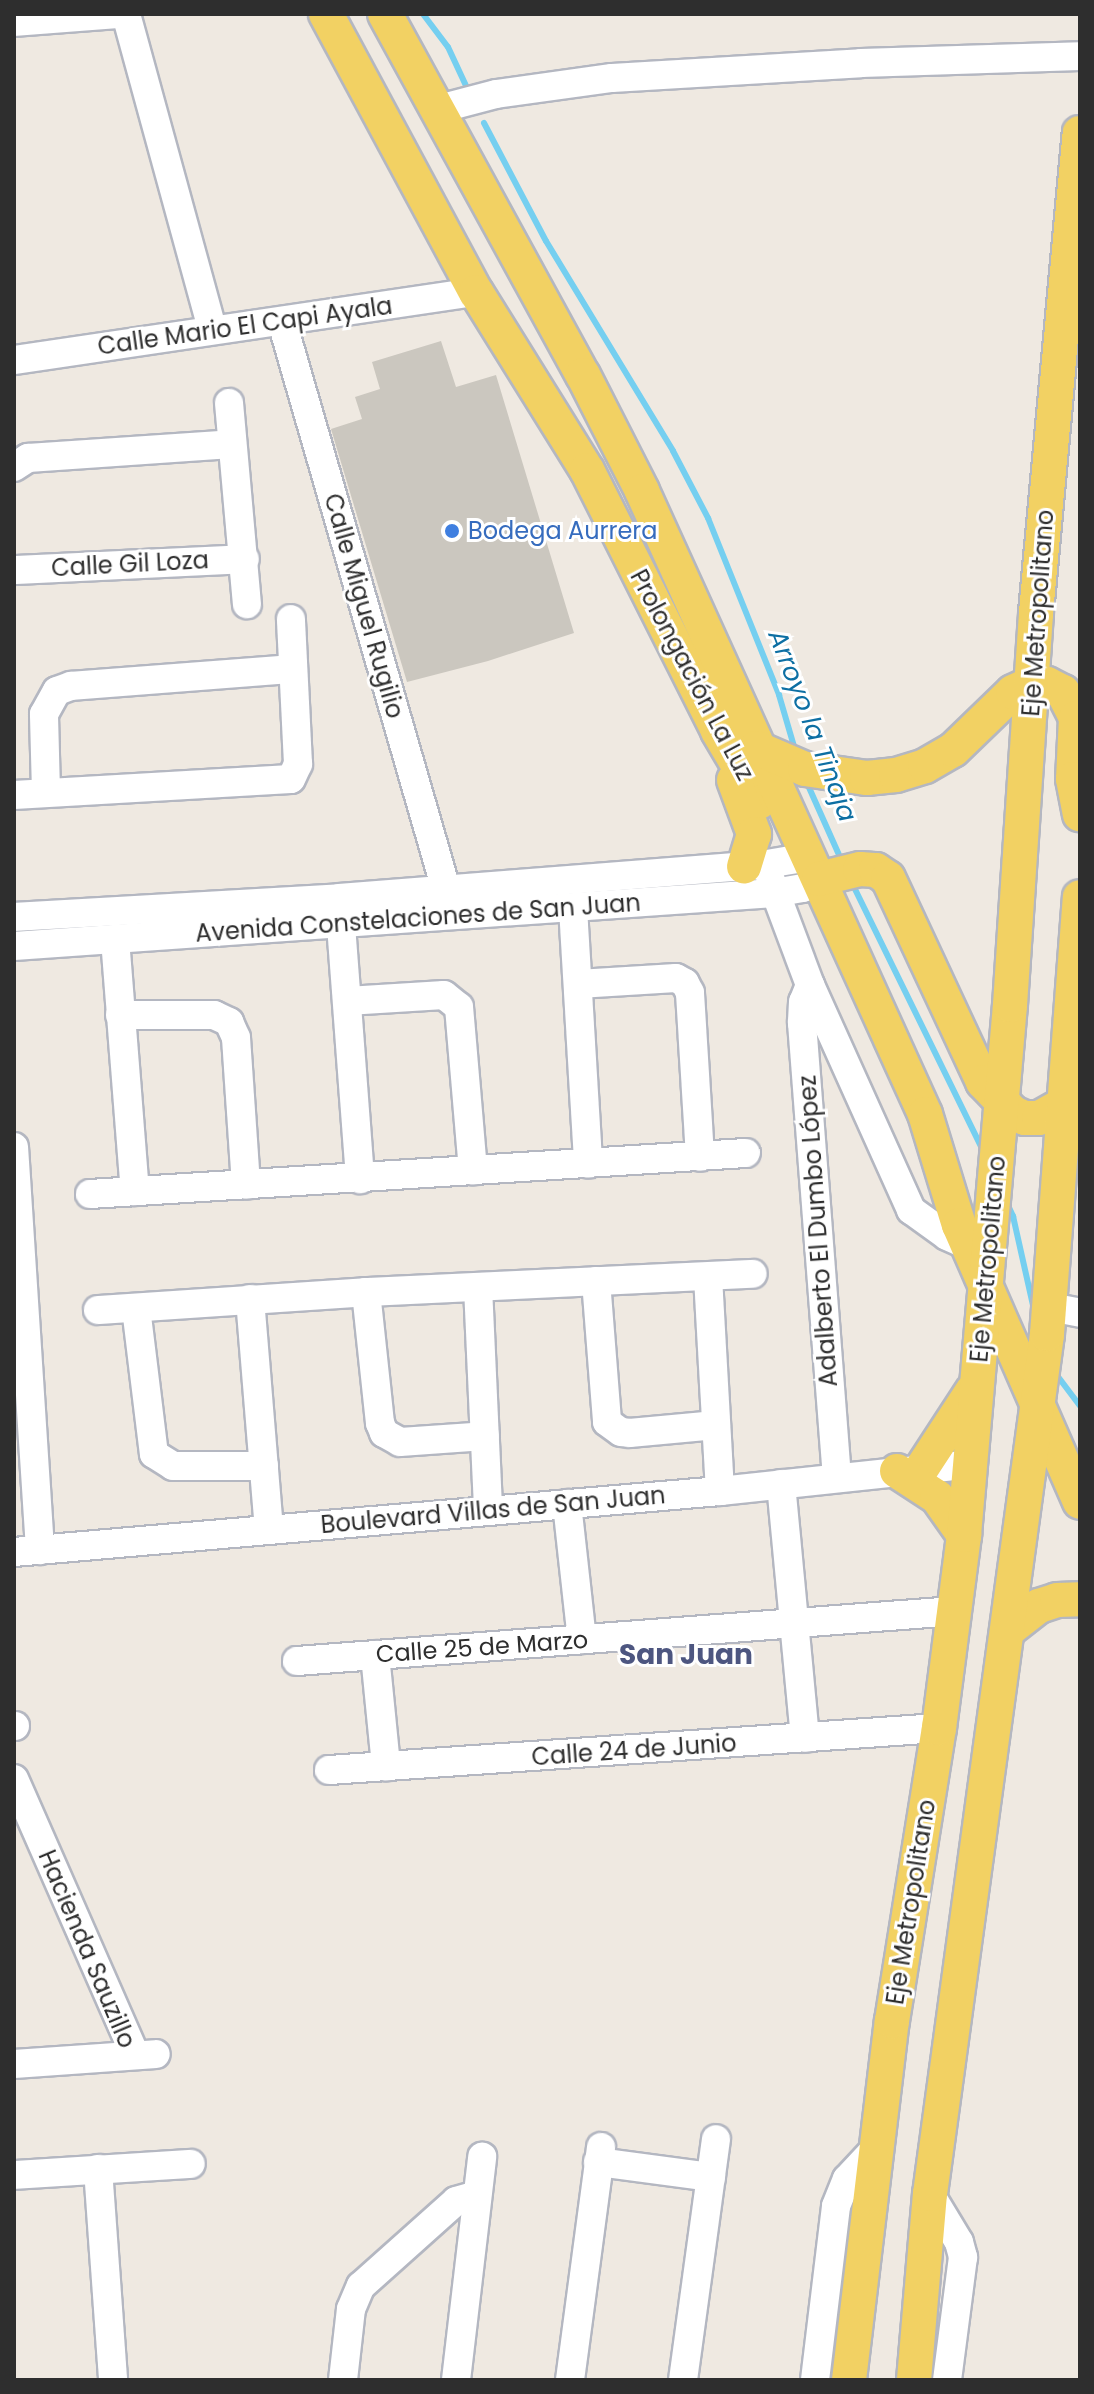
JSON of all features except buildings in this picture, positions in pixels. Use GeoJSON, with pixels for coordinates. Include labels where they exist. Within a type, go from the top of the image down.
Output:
{"type":"FeatureCollection","features":[{"type":"Feature","properties":{"kind":"main road","name":"Prolongación La Luz"},"geometry":{"type":"LineString","coordinates":[[326,14],[484,305],[587,470],[718,731],[751,821],[753,844],[800,872]]}},
{"type":"Feature","properties":{"kind":"main road","name":"Prolongación La Luz"},"geometry":{"type":"LineString","coordinates":[[385,14],[583,375],[770,755],[800,872],[924,1168],[963,1235],[987,1286],[1080,1502]]}},
{"type":"Feature","properties":{"kind":"main road","name":"Eje Metropolitano"},"geometry":{"type":"LineString","coordinates":[[849,2380],[892,2021],[939,1728],[964,1535],[987,1286],[1032,683],[1080,133]]}},
{"type":"Feature","properties":{"kind":"main road"},"geometry":{"type":"LineString","coordinates":[[481,191],[509,287],[502,310],[484,305]]}},
{"type":"Feature","properties":{"kind":"main road"},"geometry":{"type":"LineString","coordinates":[[770,755],[822,772],[867,778],[925,766],[974,733],[1013,692],[1032,683],[1047,684],[1063,692],[1072,704],[1076,718],[1073,779],[1080,814]]}},
{"type":"Feature","properties":{"kind":"main road"},"geometry":{"type":"LineString","coordinates":[[800,872],[876,870],[888,878],[1000,1117],[1013,1113],[1039,1118],[1062,1105]]}},
{"type":"Feature","properties":{"kind":"main road"},"geometry":{"type":"LineString","coordinates":[[914,2380],[930,2194],[1042,1373],[1059,1318],[1062,1105],[1080,897]]}},
{"type":"Feature","properties":{"kind":"main road"},"geometry":{"type":"LineString","coordinates":[[964,1535],[937,1497],[910,1469],[953,1425],[979,1379]]}},
{"type":"Feature","properties":{"kind":"main road"},"geometry":{"type":"LineString","coordinates":[[955,1604],[976,1586],[987,1586],[999,1589],[1010,1615]]}},
{"type":"Feature","properties":{"kind":"main road"},"geometry":{"type":"LineString","coordinates":[[1010,1615],[1057,1600],[1080,1599]]}},
{"type":"Feature","properties":{"kind":"street"},"geometry":{"type":"LineString","coordinates":[[14,22],[117,14]]}},
{"type":"Feature","properties":{"kind":"street"},"geometry":{"type":"LineString","coordinates":[[126,14],[212,328]]}},
{"type":"Feature","properties":{"kind":"street"},"geometry":{"type":"LineString","coordinates":[[435,110],[496,94],[612,78],[861,63],[1080,56]]}},
{"type":"Feature","properties":{"kind":"street","name":"Calle Mario El Capi Ayala"},"geometry":{"type":"LineString","coordinates":[[14,360],[212,328],[484,305]]}},
{"type":"Feature","properties":{"kind":"street","name":"Calle Miguel Rugilio"},"geometry":{"type":"LineString","coordinates":[[282,322],[446,889]]}},
{"type":"Feature","properties":{"kind":"street","name":"Calle Gil Loza"},"geometry":{"type":"LineString","coordinates":[[229,403],[247,604]]}},
{"type":"Feature","properties":{"kind":"street"},"geometry":{"type":"LineString","coordinates":[[14,467],[28,458],[232,444]]}},
{"type":"Feature","properties":{"kind":"street","name":"Calle Gil Loza"},"geometry":{"type":"LineString","coordinates":[[14,570],[245,559]]}},
{"type":"Feature","properties":{"kind":"street"},"geometry":{"type":"LineString","coordinates":[[14,795],[291,779],[298,764],[291,619]]}},
{"type":"Feature","properties":{"kind":"street"},"geometry":{"type":"LineString","coordinates":[[46,792],[44,714],[57,691],[71,686],[292,669]]}},
{"type":"Feature","properties":{"kind":"street"},"geometry":{"type":"LineString","coordinates":[[800,872],[810,985],[911,1210],[947,1236],[963,1235]]}},
{"type":"Feature","properties":{"kind":"street","name":"Avenida Constelaciones de San Juan"},"geometry":{"type":"LineString","coordinates":[[14,917],[446,889],[800,872]]}},
{"type":"Feature","properties":{"kind":"street","name":"Avenida Constelaciones de San Juan"},"geometry":{"type":"LineString","coordinates":[[14,946],[573,908],[800,872]]}},
{"type":"Feature","properties":{"kind":"street"},"geometry":{"type":"LineString","coordinates":[[573,908],[588,1164]]}},
{"type":"Feature","properties":{"kind":"street"},"geometry":{"type":"LineString","coordinates":[[341,925],[360,1179]]}},
{"type":"Feature","properties":{"kind":"street"},"geometry":{"type":"LineString","coordinates":[[115,939],[135,1191]]}},
{"type":"Feature","properties":{"kind":"street"},"geometry":{"type":"LineString","coordinates":[[578,984],[676,978],[685,983],[690,993],[700,1157]]}},
{"type":"Feature","properties":{"kind":"street","name":"Adalberto El Dumbo López"},"geometry":{"type":"LineString","coordinates":[[810,985],[803,1002],[802,1023],[837,1478]]}},
{"type":"Feature","properties":{"kind":"street"},"geometry":{"type":"LineString","coordinates":[[347,1001],[444,995],[455,1001],[462,1015],[473,1170]]}},
{"type":"Feature","properties":{"kind":"street"},"geometry":{"type":"LineString","coordinates":[[120,1015],[214,1015],[229,1022],[236,1038],[246,1185]]}},
{"type":"Feature","properties":{"kind":"street"},"geometry":{"type":"LineString","coordinates":[[807,1078],[849,1071]]}},
{"type":"Feature","properties":{"kind":"street"},"geometry":{"type":"LineString","coordinates":[[14,1147],[27,1551]]}},
{"type":"Feature","properties":{"kind":"street"},"geometry":{"type":"LineString","coordinates":[[90,1194],[746,1153]]}},
{"type":"Feature","properties":{"kind":"street"},"geometry":{"type":"LineString","coordinates":[[98,1310],[366,1292],[753,1274]]}},
{"type":"Feature","properties":{"kind":"street"},"geometry":{"type":"LineString","coordinates":[[708,1277],[720,1491]]}},
{"type":"Feature","properties":{"kind":"street"},"geometry":{"type":"LineString","coordinates":[[596,1281],[607,1422],[621,1432],[630,1433],[716,1425]]}},
{"type":"Feature","properties":{"kind":"street"},"geometry":{"type":"LineString","coordinates":[[478,1287],[488,1510]]}},
{"type":"Feature","properties":{"kind":"street"},"geometry":{"type":"LineString","coordinates":[[366,1292],[380,1423],[384,1433],[400,1442],[485,1436]]}},
{"type":"Feature","properties":{"kind":"street"},"geometry":{"type":"LineString","coordinates":[[250,1299],[269,1528]]}},
{"type":"Feature","properties":{"kind":"street"},"geometry":{"type":"LineString","coordinates":[[136,1308],[154,1454],[173,1466],[264,1466]]}},
{"type":"Feature","properties":{"kind":"street","name":"Boulevard Villas de San Juan"},"geometry":{"type":"LineString","coordinates":[[27,1551],[720,1491],[971,1464]]}},
{"type":"Feature","properties":{"kind":"street"},"geometry":{"type":"LineString","coordinates":[[781,1484],[805,1738]]}},
{"type":"Feature","properties":{"kind":"street"},"geometry":{"type":"LineString","coordinates":[[567,1504],[582,1639]]}},
{"type":"Feature","properties":{"kind":"street","name":"Calle 25 de Marzo"},"geometry":{"type":"LineString","coordinates":[[297,1661],[796,1624],[955,1604]]}},
{"type":"Feature","properties":{"kind":"street"},"geometry":{"type":"LineString","coordinates":[[375,1655],[386,1766]]}},
{"type":"Feature","properties":{"kind":"street","name":"Calle 24 de Junio"},"geometry":{"type":"LineString","coordinates":[[329,1770],[939,1728]]}},
{"type":"Feature","properties":{"kind":"street","name":"Hacienda Sauzillo"},"geometry":{"type":"LineString","coordinates":[[14,1779],[146,2054],[14,2064]]}},
{"type":"Feature","properties":{"kind":"street"},"geometry":{"type":"LineString","coordinates":[[683,2380],[716,2139]]}},
{"type":"Feature","properties":{"kind":"street"},"geometry":{"type":"LineString","coordinates":[[815,2380],[836,2206],[847,2179],[876,2148]]}},
{"type":"Feature","properties":{"kind":"street"},"geometry":{"type":"LineString","coordinates":[[570,2380],[600,2154],[711,2177]]}},
{"type":"Feature","properties":{"kind":"street"},"geometry":{"type":"LineString","coordinates":[[456,2380],[482,2157]]}},
{"type":"Feature","properties":{"kind":"street"},"geometry":{"type":"LineString","coordinates":[[14,2175],[191,2164]]}},
{"type":"Feature","properties":{"kind":"street"},"geometry":{"type":"LineString","coordinates":[[98,2169],[113,2380]]}},
{"type":"Feature","properties":{"kind":"street"},"geometry":{"type":"LineString","coordinates":[[930,2194],[959,2242],[963,2257],[947,2380]]}},
{"type":"Feature","properties":{"kind":"street"},"geometry":{"type":"LineString","coordinates":[[343,2380],[351,2309],[361,2286],[445,2209],[456,2201],[477,2195]]}},
{"type":"Feature","properties":{"kind":"waterway","name":"Arroyo la Tinaja"},"geometry":{"type":"LineString","coordinates":[[423,14],[448,47],[467,88]]}},
{"type":"Feature","properties":{"kind":"waterway","name":"Arroyo la Tinaja"},"geometry":{"type":"LineString","coordinates":[[484,123],[546,241],[673,451],[708,518],[779,695],[796,753]]}},
{"type":"Feature","properties":{"kind":"waterway","name":"Arroyo la Tinaja"},"geometry":{"type":"LineString","coordinates":[[807,783],[843,864]]}},
{"type":"Feature","properties":{"kind":"waterway","name":"Arroyo la Tinaja"},"geometry":{"type":"LineString","coordinates":[[851,881],[983,1151]]}},
{"type":"Feature","properties":{"kind":"waterway","name":"Arroyo la Tinaja"},"geometry":{"type":"LineString","coordinates":[[1006,1201],[1013,1216],[1034,1310]]}},
{"type":"Feature","properties":{"kind":"waterway","name":"Arroyo la Tinaja"},"geometry":{"type":"LineString","coordinates":[[1056,1374],[1080,1406]]}},
{"type":"Feature","properties":{"kind":"place","name":"Bodega Aurrera"},"geometry":{"type":"Point","coordinates":[452,531]}},
{"type":"Feature","properties":{"kind":"district","name":"San Juan"},"geometry":{"type":"Point","coordinates":[686,1655]}}]}
